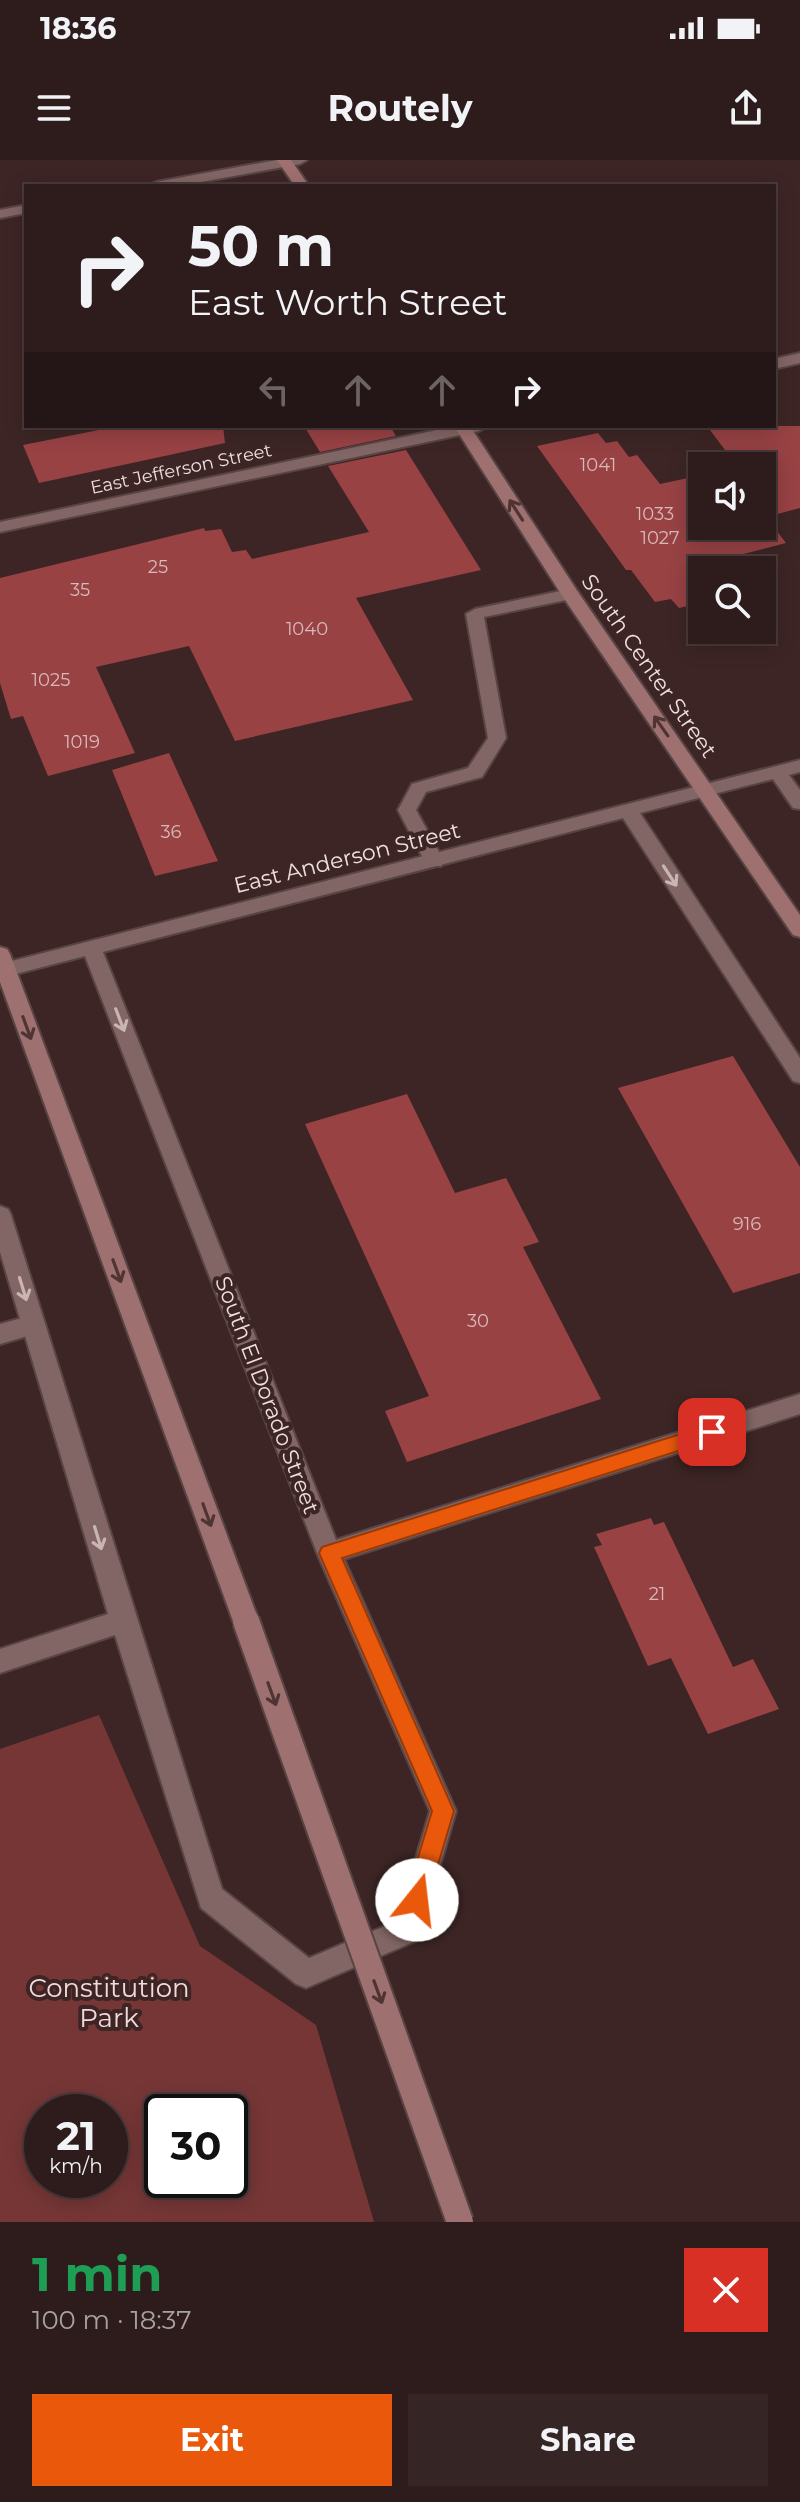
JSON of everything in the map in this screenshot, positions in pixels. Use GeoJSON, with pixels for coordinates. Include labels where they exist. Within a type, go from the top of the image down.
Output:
{"type":"FeatureCollection","features":[{"type":"Feature","properties":{"kind":"main road"},"geometry":{"type":"LineString","coordinates":[[289,161],[301,184]]}},
{"type":"Feature","properties":{"kind":"main road","name":"South Center Street"},"geometry":{"type":"LineString","coordinates":[[469,428],[570,594],[800,930]]}},
{"type":"Feature","properties":{"kind":"main road"},"geometry":{"type":"LineString","coordinates":[[2,965],[246,1621],[460,2222]]}},
{"type":"Feature","properties":{"kind":"street"},"geometry":{"type":"LineString","coordinates":[[167,184],[289,161]]}},
{"type":"Feature","properties":{"kind":"street"},"geometry":{"type":"LineString","coordinates":[[0,214],[24,209]]}},
{"type":"Feature","properties":{"kind":"street"},"geometry":{"type":"LineString","coordinates":[[776,364],[800,358]]}},
{"type":"Feature","properties":{"kind":"street","name":"East Jefferson Street"},"geometry":{"type":"LineString","coordinates":[[0,527],[463,428]]}},
{"type":"Feature","properties":{"kind":"street"},"geometry":{"type":"LineString","coordinates":[[434,861],[407,810],[419,788],[475,773],[497,738],[475,614],[570,594]]}},
{"type":"Feature","properties":{"kind":"street","name":"East Anderson Street"},"geometry":{"type":"LineString","coordinates":[[2,965],[92,948],[800,766]]}},
{"type":"Feature","properties":{"kind":"street"},"geometry":{"type":"LineString","coordinates":[[777,772],[800,803]]}},
{"type":"Feature","properties":{"kind":"street"},"geometry":{"type":"LineString","coordinates":[[628,810],[800,1075]]}},
{"type":"Feature","properties":{"kind":"street","name":"South El Dorado Street"},"geometry":{"type":"LineString","coordinates":[[0,1215],[211,1898],[306,1974],[408,1930],[443,1811],[329,1553],[92,948]]}},
{"type":"Feature","properties":{"kind":"street"},"geometry":{"type":"LineString","coordinates":[[0,1334],[33,1325]]}},
{"type":"Feature","properties":{"kind":"street"},"geometry":{"type":"LineString","coordinates":[[329,1553],[800,1404]]}},
{"type":"Feature","properties":{"kind":"street"},"geometry":{"type":"LineString","coordinates":[[0,1661],[123,1621]]}},
{"type":"Feature","properties":{"kind":"green space","name":"Constitution Park"},"geometry":{"type":"Polygon","coordinates":[[[99,1715],[200,1946],[316,2025],[374,2222],[0,2222],[0,1749],[99,1715]]]}},
{"type":"Feature","properties":{"kind":"building"},"geometry":{"type":"Polygon","coordinates":[[[800,426],[800,508],[776,514],[776,452],[726,452],[708,428],[800,426]]]}},
{"type":"Feature","properties":{"kind":"building"},"geometry":{"type":"Polygon","coordinates":[[[109,428],[223,428],[225,443],[39,483],[23,445],[109,428]]]}},
{"type":"Feature","properties":{"kind":"building"},"geometry":{"type":"Polygon","coordinates":[[[305,428],[391,428],[396,436],[320,452],[305,428]]]}},
{"type":"Feature","properties":{"kind":"building"},"geometry":{"type":"Polygon","coordinates":[[[598,433],[606,443],[617,441],[629,457],[637,455],[660,484],[688,478],[688,540],[776,540],[776,530],[786,543],[736,556],[688,556],[688,606],[679,608],[671,599],[655,602],[631,570],[626,570],[537,446],[598,433]]]}},
{"type":"Feature","properties":{"kind":"building"},"geometry":{"type":"Polygon","coordinates":[[[406,450],[481,570],[356,598],[413,700],[235,741],[189,646],[96,667],[135,753],[48,776],[23,716],[11,719],[0,683],[0,578],[204,528],[205,531],[221,529],[232,552],[246,550],[252,559],[369,532],[328,466],[406,450]]]}},
{"type":"Feature","properties":{"kind":"building"},"geometry":{"type":"Polygon","coordinates":[[[169,753],[218,861],[155,876],[112,770],[169,753]]]}},
{"type":"Feature","properties":{"kind":"building"},"geometry":{"type":"Polygon","coordinates":[[[733,1056],[800,1167],[800,1273],[733,1293],[618,1088],[733,1056]]]}},
{"type":"Feature","properties":{"kind":"building"},"geometry":{"type":"Polygon","coordinates":[[[407,1094],[455,1193],[506,1178],[539,1242],[523,1247],[601,1399],[407,1462],[385,1411],[429,1396],[305,1124],[407,1094]]]}},
{"type":"Feature","properties":{"kind":"building"},"geometry":{"type":"Polygon","coordinates":[[[651,1518],[654,1525],[664,1522],[733,1667],[753,1659],[779,1709],[708,1734],[671,1658],[648,1666],[594,1547],[602,1545],[596,1534],[651,1518]]]}},
{"type":"Feature","properties":{"kind":"route"},"geometry":{"type":"LineString","coordinates":[[417,1900],[443,1811],[329,1553],[712,1432]]}}]}
